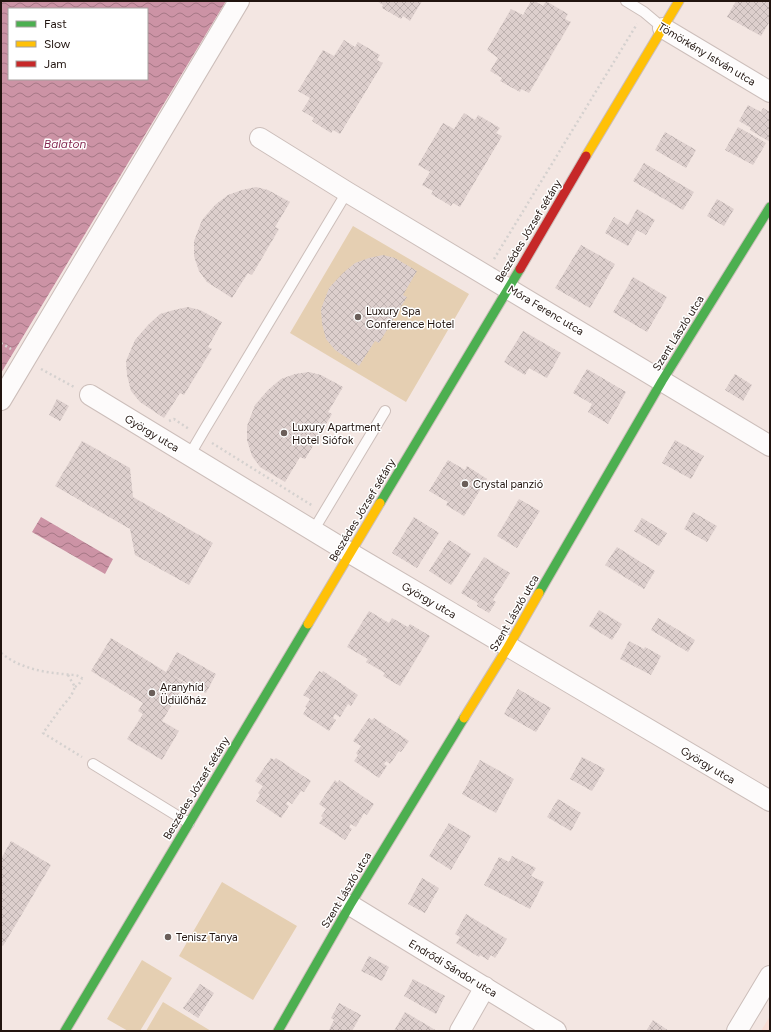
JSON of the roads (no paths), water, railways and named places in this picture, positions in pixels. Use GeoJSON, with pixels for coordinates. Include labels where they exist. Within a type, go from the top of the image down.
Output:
{"type":"FeatureCollection","features":[{"type":"Feature","properties":{"kind":"street"},"geometry":{"type":"LineString","coordinates":[[1,400],[239,1]]}},
{"type":"Feature","properties":{"kind":"street","name":"Beszédes József sétány"},"geometry":{"type":"LineString","coordinates":[[66,1031],[679,1]]}},
{"type":"Feature","properties":{"kind":"street","name":"Tömörkény István utca"},"geometry":{"type":"LineString","coordinates":[[663,28],[770,92]]}},
{"type":"Feature","properties":{"kind":"street","name":"Móra Ferenc utca"},"geometry":{"type":"LineString","coordinates":[[260,138],[347,192],[770,446]]}},
{"type":"Feature","properties":{"kind":"street","name":"Szent László utca"},"geometry":{"type":"LineString","coordinates":[[278,1031],[350,905],[508,646],[662,381],[770,207]]}},
{"type":"Feature","properties":{"kind":"street","name":"György utca"},"geometry":{"type":"LineString","coordinates":[[90,395],[350,554],[770,801]]}},
{"type":"Feature","properties":{"kind":"street","name":"Endrődi Sándor utca"},"geometry":{"type":"LineString","coordinates":[[350,905],[556,1031]]}},
{"type":"Feature","properties":{"kind":"street"},"geometry":{"type":"LineString","coordinates":[[737,1031],[770,976]]}},
{"type":"Feature","properties":{"kind":"street"},"geometry":{"type":"LineString","coordinates":[[460,1031],[485,987]]}},
{"type":"Feature","properties":{"kind":"lane","name":"Tömörkény István utca"},"geometry":{"type":"LineString","coordinates":[[626,1],[644,12],[663,28]]}},
{"type":"Feature","properties":{"kind":"lane"},"geometry":{"type":"LineString","coordinates":[[189,456],[347,192]]}},
{"type":"Feature","properties":{"kind":"lane"},"geometry":{"type":"LineString","coordinates":[[313,531],[385,411]]}},
{"type":"Feature","properties":{"kind":"lane"},"geometry":{"type":"LineString","coordinates":[[93,764],[189,823]]}},
{"type":"Feature","properties":{"kind":"water","name":"Balaton"},"geometry":{"type":"Polygon","coordinates":[[[1,1],[226,1],[1,373],[1,1]]]}},
{"type":"Feature","properties":{"kind":"water"},"geometry":{"type":"Polygon","coordinates":[[[41,517],[113,559],[105,574],[32,532],[41,517]]]}},
{"type":"Feature","properties":{"kind":"place","name":"Luxury Spa Conference Hotel"},"geometry":{"type":"Point","coordinates":[358,317]}},
{"type":"Feature","properties":{"kind":"place","name":"Luxury Apartment Hotel Siófok"},"geometry":{"type":"Point","coordinates":[284,433]}},
{"type":"Feature","properties":{"kind":"place","name":"Crystal panzió"},"geometry":{"type":"Point","coordinates":[465,484]}},
{"type":"Feature","properties":{"kind":"place","name":"Aranyhíd Üdülőház"},"geometry":{"type":"Point","coordinates":[152,693]}},
{"type":"Feature","properties":{"kind":"place","name":"Tenisz Tanya"},"geometry":{"type":"Point","coordinates":[168,937]}}]}
